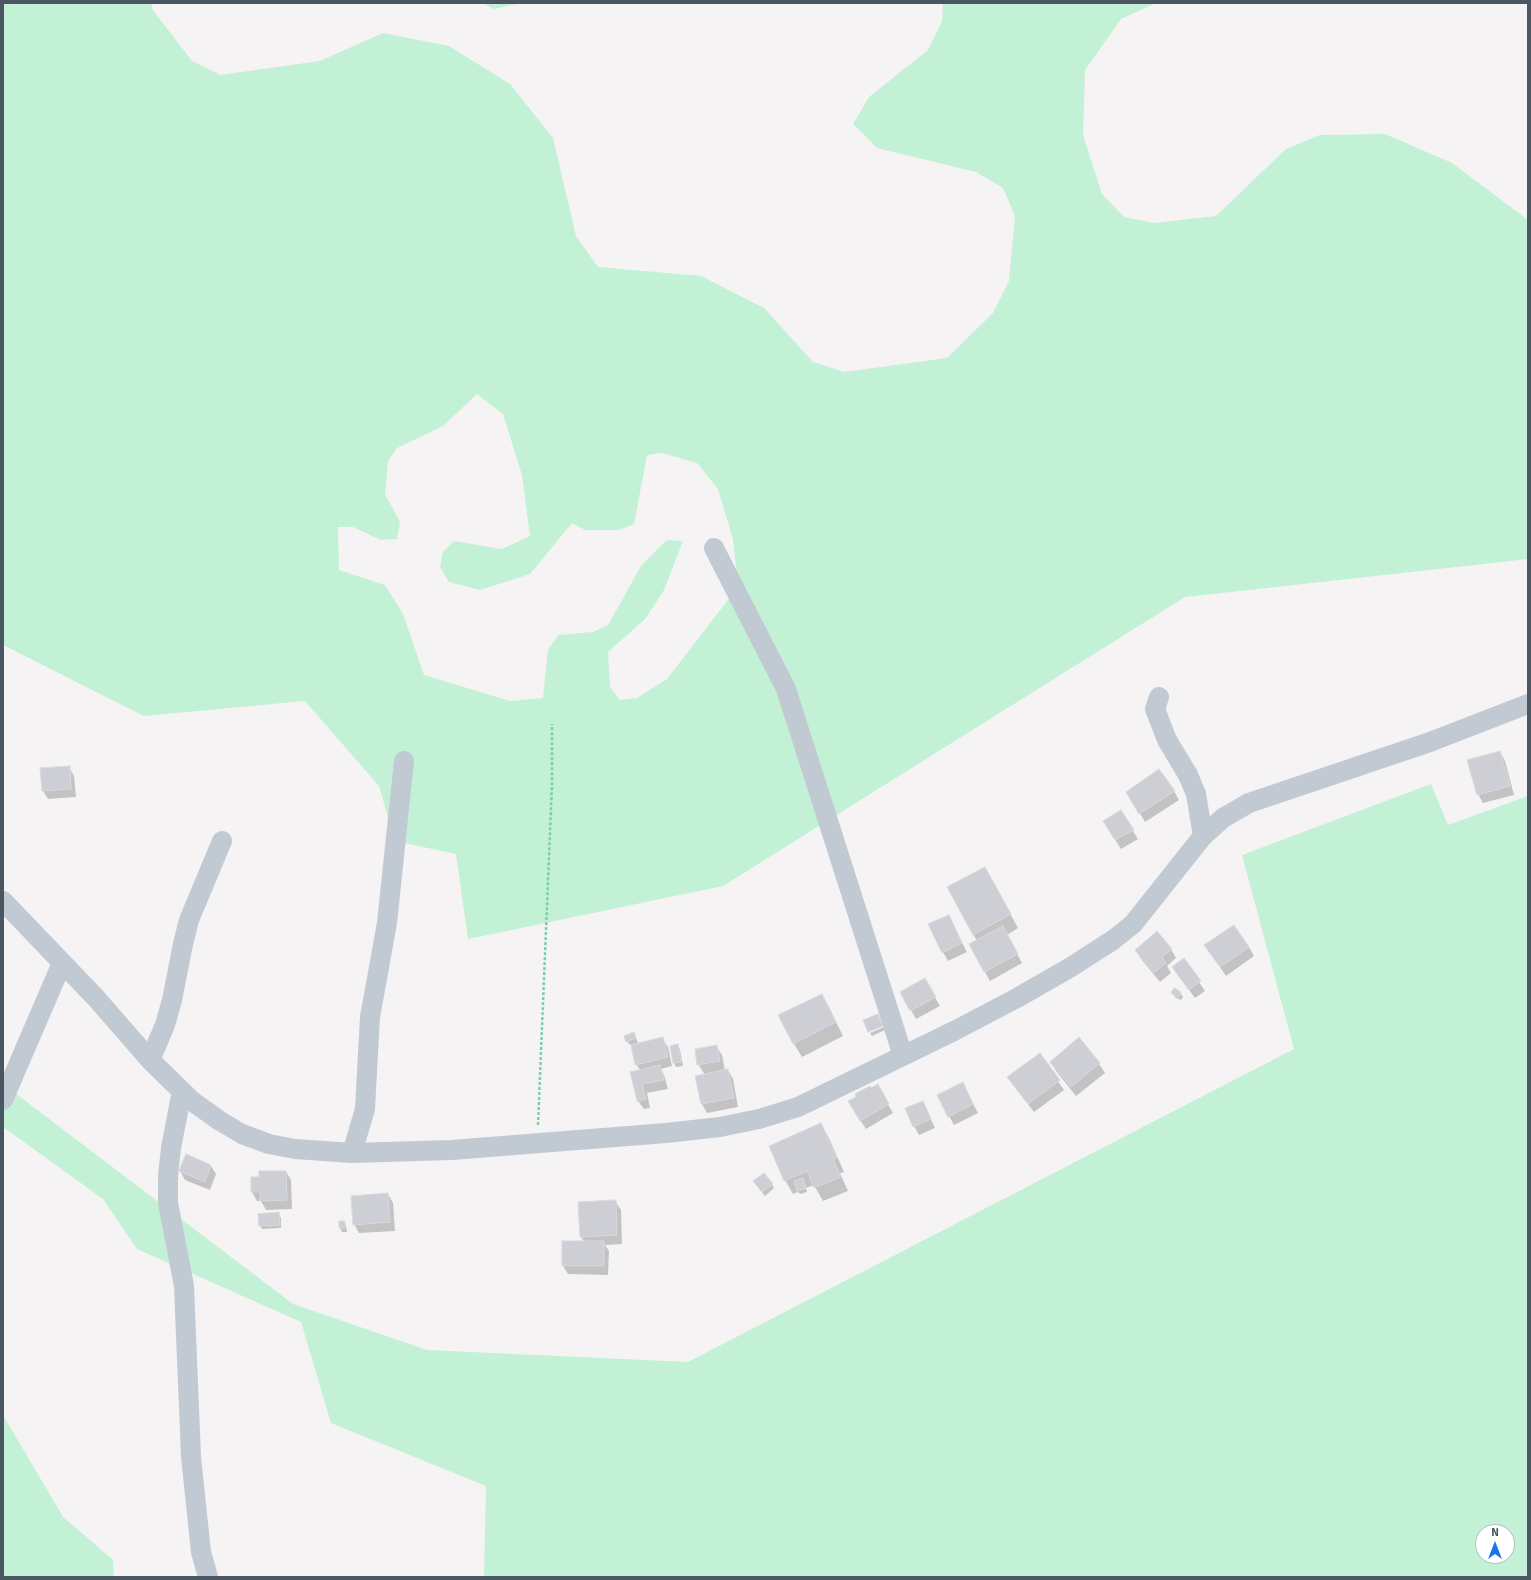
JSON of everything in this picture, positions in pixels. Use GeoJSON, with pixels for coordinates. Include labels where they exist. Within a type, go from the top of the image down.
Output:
{"type":"FeatureCollection","features":[{"type":"Feature","properties":{"kind":"street"},"geometry":{"type":"LineString","coordinates":[[714,548],[786,689],[903,1056]]}},
{"type":"Feature","properties":{"kind":"street"},"geometry":{"type":"LineString","coordinates":[[1160,697],[1155,709],[1167,740],[1188,775],[1196,794],[1203,836]]}},
{"type":"Feature","properties":{"kind":"street"},"geometry":{"type":"LineString","coordinates":[[3,901],[96,998],[150,1060],[192,1101],[242,1134],[269,1144],[295,1149],[352,1153],[452,1150],[666,1133],[720,1127],[759,1119],[798,1107],[1017,998],[1113,940],[1133,924],[1203,836],[1223,818],[1249,803],[1430,742],[1528,704]]}},
{"type":"Feature","properties":{"kind":"street"},"geometry":{"type":"LineString","coordinates":[[352,1153],[366,1109],[370,1017],[388,923],[404,761]]}},
{"type":"Feature","properties":{"kind":"street"},"geometry":{"type":"LineString","coordinates":[[150,1060],[165,1025],[172,1000],[189,920],[222,841]]}},
{"type":"Feature","properties":{"kind":"street"},"geometry":{"type":"LineString","coordinates":[[3,1100],[62,963]]}},
{"type":"Feature","properties":{"kind":"street"},"geometry":{"type":"LineString","coordinates":[[182,1091],[171,1148],[168,1175],[168,1203],[184,1286],[191,1457],[201,1552],[208,1577]]}},
{"type":"Feature","properties":{"kind":"path"},"geometry":{"type":"LineString","coordinates":[[537,1143],[552,784],[552,724]]}},
{"type":"Feature","properties":{"kind":"green space"},"geometry":{"type":"Polygon","coordinates":[[[3,3],[152,3],[152,9],[192,61],[220,75],[320,61],[383,33],[449,46],[510,84],[553,138],[576,236],[598,267],[701,276],[764,308],[813,362],[844,372],[947,358],[993,313],[1009,281],[1015,216],[1003,188],[976,172],[877,148],[853,124],[869,97],[928,50],[942,21],[943,3],[1156,3],[1121,19],[1085,70],[1083,135],[1102,194],[1124,217],[1155,223],[1216,216],[1286,149],[1320,135],[1385,134],[1452,163],[1528,220],[1528,559],[1185,597],[723,886],[468,939],[456,854],[395,841],[379,786],[305,701],[144,716],[3,645],[3,3]],[[477,394],[443,426],[397,448],[388,461],[385,494],[400,522],[397,539],[381,540],[353,527],[338,527],[339,570],[385,585],[403,614],[424,675],[510,701],[543,698],[548,650],[558,635],[593,632],[608,625],[641,566],[667,540],[683,541],[664,590],[645,619],[608,652],[610,687],[620,700],[637,698],[667,679],[738,587],[733,539],[718,489],[697,463],[662,453],[647,455],[634,524],[619,530],[585,530],[572,523],[530,574],[480,590],[449,582],[440,567],[443,552],[454,541],[502,549],[530,536],[522,475],[503,414],[477,394]]]}},
{"type":"Feature","properties":{"kind":"green space"},"geometry":{"type":"Polygon","coordinates":[[[482,3],[522,3],[494,9],[482,3]]]}},
{"type":"Feature","properties":{"kind":"green space"},"geometry":{"type":"Polygon","coordinates":[[[1431,784],[1448,825],[1528,796],[1528,1577],[484,1577],[486,1486],[331,1423],[301,1322],[137,1249],[103,1199],[3,1127],[3,1084],[293,1304],[427,1350],[688,1362],[1294,1049],[1242,855],[1431,784]]]}},
{"type":"Feature","properties":{"kind":"green space"},"geometry":{"type":"Polygon","coordinates":[[[3,1415],[63,1517],[113,1560],[114,1577],[3,1577],[3,1415]]]}},
{"type":"Feature","properties":{"kind":"building"},"geometry":{"type":"Polygon","coordinates":[[[1500,751],[1510,786],[1477,795],[1467,760],[1500,751]]]}},
{"type":"Feature","properties":{"kind":"building"},"geometry":{"type":"Polygon","coordinates":[[[70,766],[71,789],[42,791],[40,768],[70,766]]]}},
{"type":"Feature","properties":{"kind":"building"},"geometry":{"type":"Polygon","coordinates":[[[1159,769],[1175,791],[1139,814],[1126,792],[1159,769]]]}},
{"type":"Feature","properties":{"kind":"building"},"geometry":{"type":"Polygon","coordinates":[[[1121,810],[1134,830],[1115,840],[1103,821],[1121,810]]]}},
{"type":"Feature","properties":{"kind":"building"},"geometry":{"type":"Polygon","coordinates":[[[985,867],[1011,914],[973,935],[947,887],[985,867]]]}},
{"type":"Feature","properties":{"kind":"building"},"geometry":{"type":"Polygon","coordinates":[[[949,915],[962,943],[942,953],[928,924],[949,915]]]}},
{"type":"Feature","properties":{"kind":"building"},"geometry":{"type":"Polygon","coordinates":[[[1234,925],[1249,947],[1220,967],[1204,945],[1234,925]]]}},
{"type":"Feature","properties":{"kind":"building"},"geometry":{"type":"Polygon","coordinates":[[[1003,926],[1018,954],[984,972],[969,944],[1003,926]]]}},
{"type":"Feature","properties":{"kind":"building"},"geometry":{"type":"Polygon","coordinates":[[[1157,931],[1172,949],[1162,957],[1166,963],[1154,973],[1135,950],[1157,931]]]}},
{"type":"Feature","properties":{"kind":"building"},"geometry":{"type":"Polygon","coordinates":[[[1184,958],[1201,981],[1189,990],[1172,967],[1184,958]]]}},
{"type":"Feature","properties":{"kind":"building"},"geometry":{"type":"Polygon","coordinates":[[[925,978],[936,997],[910,1011],[900,992],[925,978]]]}},
{"type":"Feature","properties":{"kind":"building"},"geometry":{"type":"Polygon","coordinates":[[[1174,988],[1181,992],[1179,997],[1171,993],[1174,988]]]}},
{"type":"Feature","properties":{"kind":"building"},"geometry":{"type":"Polygon","coordinates":[[[822,994],[836,1022],[793,1044],[778,1015],[822,994]]]}},
{"type":"Feature","properties":{"kind":"building"},"geometry":{"type":"Polygon","coordinates":[[[878,1014],[883,1026],[868,1032],[863,1020],[878,1014]]]}},
{"type":"Feature","properties":{"kind":"building"},"geometry":{"type":"Polygon","coordinates":[[[634,1032],[636,1038],[626,1042],[624,1036],[634,1032]]]}},
{"type":"Feature","properties":{"kind":"building"},"geometry":{"type":"Polygon","coordinates":[[[663,1037],[668,1057],[635,1065],[631,1045],[663,1037]]]}},
{"type":"Feature","properties":{"kind":"building"},"geometry":{"type":"Polygon","coordinates":[[[1079,1037],[1100,1063],[1071,1087],[1050,1062],[1079,1037]]]}},
{"type":"Feature","properties":{"kind":"building"},"geometry":{"type":"Polygon","coordinates":[[[678,1044],[681,1062],[673,1063],[670,1046],[678,1044]]]}},
{"type":"Feature","properties":{"kind":"building"},"geometry":{"type":"Polygon","coordinates":[[[717,1045],[720,1061],[697,1065],[695,1049],[717,1045]]]}},
{"type":"Feature","properties":{"kind":"building"},"geometry":{"type":"Polygon","coordinates":[[[1040,1053],[1060,1080],[1028,1104],[1007,1077],[1040,1053]]]}},
{"type":"Feature","properties":{"kind":"building"},"geometry":{"type":"Polygon","coordinates":[[[660,1065],[664,1080],[642,1084],[646,1099],[637,1101],[630,1072],[660,1065]]]}},
{"type":"Feature","properties":{"kind":"building"},"geometry":{"type":"Polygon","coordinates":[[[728,1069],[734,1098],[701,1104],[695,1076],[728,1069]]]}},
{"type":"Feature","properties":{"kind":"building"},"geometry":{"type":"Polygon","coordinates":[[[963,1082],[973,1104],[948,1117],[937,1095],[963,1082]]]}},
{"type":"Feature","properties":{"kind":"building"},"geometry":{"type":"Polygon","coordinates":[[[878,1084],[889,1104],[860,1121],[848,1101],[856,1097],[855,1094],[870,1086],[871,1088],[878,1084]]]}},
{"type":"Feature","properties":{"kind":"building"},"geometry":{"type":"Polygon","coordinates":[[[923,1101],[931,1119],[913,1127],[905,1108],[923,1101]]]}},
{"type":"Feature","properties":{"kind":"building"},"geometry":{"type":"Polygon","coordinates":[[[821,1123],[837,1158],[833,1159],[841,1177],[814,1188],[807,1171],[784,1181],[769,1146],[821,1123]]]}},
{"type":"Feature","properties":{"kind":"building"},"geometry":{"type":"Polygon","coordinates":[[[186,1154],[211,1165],[205,1182],[179,1171],[186,1154]]]}},
{"type":"Feature","properties":{"kind":"building"},"geometry":{"type":"Polygon","coordinates":[[[259,1171],[286,1171],[287,1200],[260,1201],[260,1192],[251,1192],[251,1177],[259,1177],[259,1171]]]}},
{"type":"Feature","properties":{"kind":"building"},"geometry":{"type":"Polygon","coordinates":[[[764,1173],[773,1184],[762,1192],[753,1181],[764,1173]]]}},
{"type":"Feature","properties":{"kind":"building"},"geometry":{"type":"Polygon","coordinates":[[[803,1178],[806,1188],[797,1191],[794,1181],[803,1178]]]}},
{"type":"Feature","properties":{"kind":"building"},"geometry":{"type":"Polygon","coordinates":[[[388,1193],[390,1222],[353,1225],[351,1196],[388,1193]]]}},
{"type":"Feature","properties":{"kind":"building"},"geometry":{"type":"Polygon","coordinates":[[[616,1200],[617,1235],[580,1237],[578,1202],[616,1200]]]}},
{"type":"Feature","properties":{"kind":"building"},"geometry":{"type":"Polygon","coordinates":[[[279,1212],[280,1225],[259,1226],[258,1214],[279,1212]]]}},
{"type":"Feature","properties":{"kind":"building"},"geometry":{"type":"Polygon","coordinates":[[[339,1221],[345,1221],[345,1228],[339,1228],[339,1221]]]}},
{"type":"Feature","properties":{"kind":"building"},"geometry":{"type":"Polygon","coordinates":[[[562,1241],[604,1241],[604,1266],[562,1266],[562,1241]]]}}]}
